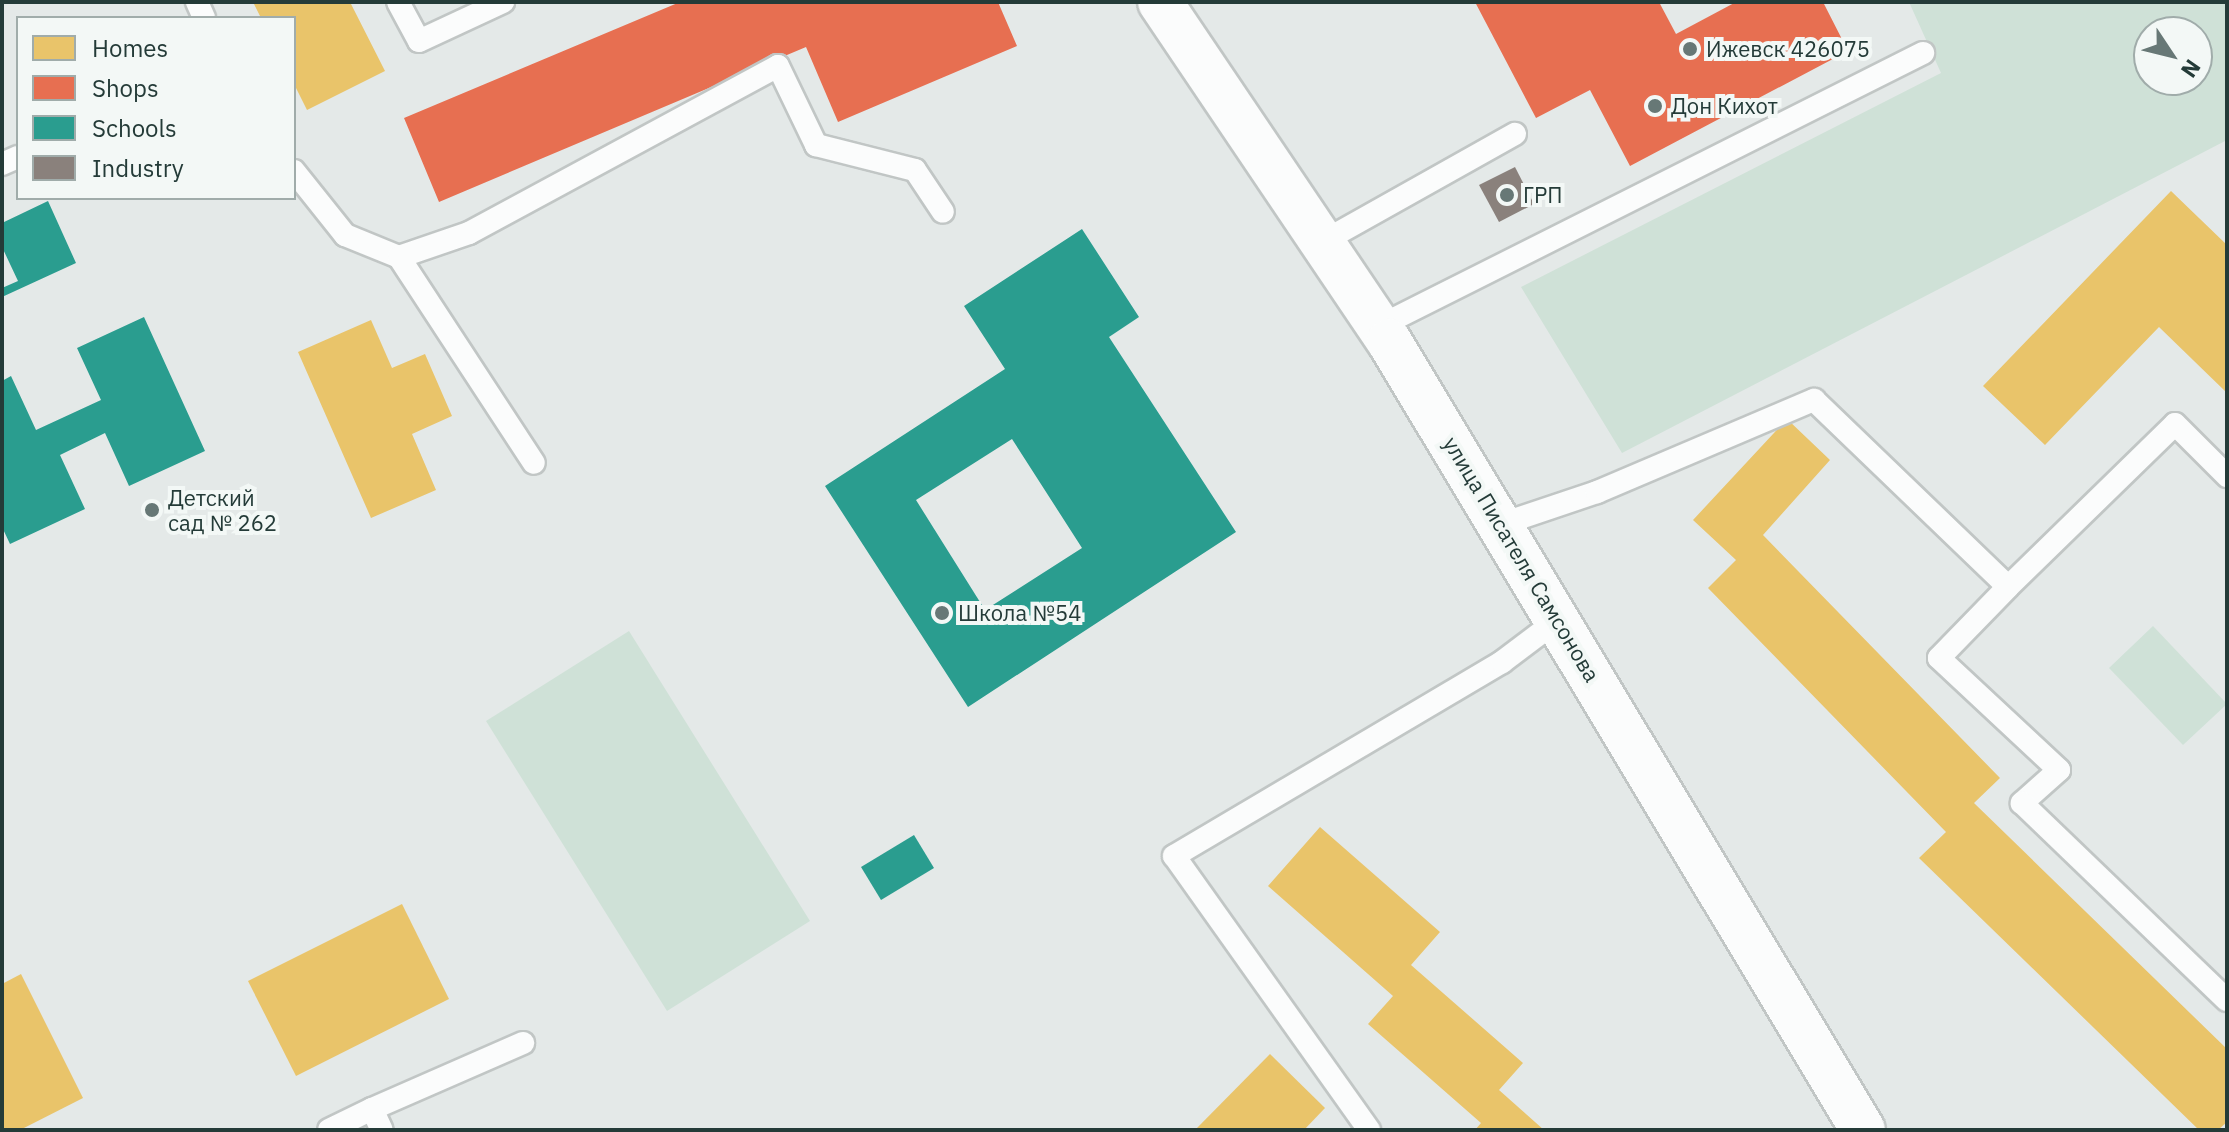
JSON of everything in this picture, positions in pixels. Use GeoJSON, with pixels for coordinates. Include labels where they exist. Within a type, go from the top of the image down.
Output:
{"type":"FeatureCollection","features":[{"type":"Feature","properties":{"kind":"street","name":"улица Писателя Самсонова"},"geometry":{"type":"LineString","coordinates":[[1160,2],[1380,326],[1502,524],[1863,1130]]}},
{"type":"Feature","properties":{"kind":"lane"},"geometry":{"type":"LineString","coordinates":[[398,2],[419,41],[503,2]]}},
{"type":"Feature","properties":{"kind":"lane"},"geometry":{"type":"LineString","coordinates":[[1380,326],[1923,53]]}},
{"type":"Feature","properties":{"kind":"lane"},"geometry":{"type":"LineString","coordinates":[[399,257],[469,233],[778,66],[816,145],[915,170],[943,212]]}},
{"type":"Feature","properties":{"kind":"lane"},"geometry":{"type":"LineString","coordinates":[[1324,241],[1515,134]]}},
{"type":"Feature","properties":{"kind":"lane"},"geometry":{"type":"LineString","coordinates":[[296,174],[345,235],[399,257],[534,463]]}},
{"type":"Feature","properties":{"kind":"lane"},"geometry":{"type":"LineString","coordinates":[[1502,524],[1597,492],[1814,400],[2008,587]]}},
{"type":"Feature","properties":{"kind":"lane"},"geometry":{"type":"LineString","coordinates":[[2227,476],[2175,424],[1939,658],[2059,770],[2022,803],[2227,1000]]}},
{"type":"Feature","properties":{"kind":"lane"},"geometry":{"type":"LineString","coordinates":[[1369,1130],[1174,856],[1502,662],[1559,619]]}},
{"type":"Feature","properties":{"kind":"lane"},"geometry":{"type":"LineString","coordinates":[[329,1130],[523,1043]]}},
{"type":"Feature","properties":{"kind":"lane"},"geometry":{"type":"LineString","coordinates":[[372,1109],[382,1130]]}},
{"type":"Feature","properties":{"kind":"green space"},"geometry":{"type":"Polygon","coordinates":[[[1909,2],[2227,2],[2227,140],[1622,453],[1521,287],[1941,73],[1909,2]]]}},
{"type":"Feature","properties":{"kind":"green space"},"geometry":{"type":"Polygon","coordinates":[[[2153,626],[2227,704],[2183,745],[2109,668],[2153,626]]]}},
{"type":"Feature","properties":{"kind":"green space"},"geometry":{"type":"Polygon","coordinates":[[[629,631],[810,921],[667,1011],[486,721],[629,631]]]}},
{"type":"Feature","properties":{"kind":"building: Homes"},"geometry":{"type":"Polygon","coordinates":[[[253,2],[350,2],[385,71],[307,110],[296,88],[296,16],[260,16],[253,2]]]}},
{"type":"Feature","properties":{"kind":"building: Homes"},"geometry":{"type":"Polygon","coordinates":[[[2171,191],[2227,245],[2227,393],[2159,327],[2045,445],[1983,386],[2171,191]]]}},
{"type":"Feature","properties":{"kind":"building: Homes"},"geometry":{"type":"Polygon","coordinates":[[[371,320],[392,368],[425,354],[452,416],[412,434],[436,490],[371,518],[298,352],[371,320]]]}},
{"type":"Feature","properties":{"kind":"building: Homes"},"geometry":{"type":"Polygon","coordinates":[[[1787,419],[1830,460],[1763,535],[2000,778],[1974,803],[2227,1049],[2227,1122],[2218,1130],[2199,1130],[1919,858],[1946,832],[1708,588],[1736,560],[1693,520],[1787,419]]]}},
{"type":"Feature","properties":{"kind":"building: Homes"},"geometry":{"type":"Polygon","coordinates":[[[1320,827],[1440,932],[1411,965],[1523,1063],[1499,1090],[1544,1130],[1475,1130],[1481,1123],[1368,1024],[1393,996],[1268,886],[1320,827]]]}},
{"type":"Feature","properties":{"kind":"building: Homes"},"geometry":{"type":"Polygon","coordinates":[[[402,904],[449,999],[296,1076],[248,981],[402,904]]]}},
{"type":"Feature","properties":{"kind":"building: Homes"},"geometry":{"type":"Polygon","coordinates":[[[21,974],[83,1098],[20,1130],[2,1130],[2,984],[21,974]]]}},
{"type":"Feature","properties":{"kind":"building: Homes"},"geometry":{"type":"Polygon","coordinates":[[[1270,1054],[1325,1108],[1304,1130],[1195,1130],[1270,1054]]]}},
{"type":"Feature","properties":{"kind":"building: Shops"},"geometry":{"type":"Polygon","coordinates":[[[680,2],[998,2],[1017,46],[838,122],[806,47],[439,202],[404,118],[680,2]]]}},
{"type":"Feature","properties":{"kind":"building: Shops"},"geometry":{"type":"Polygon","coordinates":[[[1475,2],[1659,2],[1676,34],[1736,2],[1823,2],[1848,51],[1630,166],[1590,90],[1536,118],[1475,2]]]}},
{"type":"Feature","properties":{"kind":"building: Schools"},"geometry":{"type":"Polygon","coordinates":[[[48,201],[76,263],[2,297],[2,288],[18,281],[2,247],[2,223],[48,201]]]}},
{"type":"Feature","properties":{"kind":"building: Schools"},"geometry":{"type":"Polygon","coordinates":[[[1082,229],[1139,317],[1109,337],[1236,532],[968,707],[825,486],[1005,369],[964,306],[1082,229]],[[1012,439],[916,500],[985,610],[1082,548],[1012,439]]]}},
{"type":"Feature","properties":{"kind":"building: Schools"},"geometry":{"type":"Polygon","coordinates":[[[144,317],[205,451],[129,486],[105,433],[60,455],[85,509],[10,544],[2,527],[2,381],[11,376],[36,430],[101,400],[77,348],[144,317]]]}},
{"type":"Feature","properties":{"kind":"building: Schools"},"geometry":{"type":"Polygon","coordinates":[[[914,835],[934,868],[881,900],[861,867],[914,835]]]}},
{"type":"Feature","properties":{"kind":"building: Industry","name":"ГРП"},"geometry":{"type":"Polygon","coordinates":[[[1515,167],[1534,204],[1499,222],[1479,185],[1515,167]]]}},
{"type":"Feature","properties":{"kind":"place","name":"Ижевск 426075"},"geometry":{"type":"Point","coordinates":[1690,49]}},
{"type":"Feature","properties":{"kind":"place","name":"Дон Кихот"},"geometry":{"type":"Point","coordinates":[1655,106]}},
{"type":"Feature","properties":{"kind":"place","name":"ГРП"},"geometry":{"type":"Point","coordinates":[1507,195]}},
{"type":"Feature","properties":{"kind":"place","name":"Детский сад № 262"},"geometry":{"type":"Point","coordinates":[152,510]}},
{"type":"Feature","properties":{"kind":"place","name":"Школа №54"},"geometry":{"type":"Point","coordinates":[942,613]}}]}
